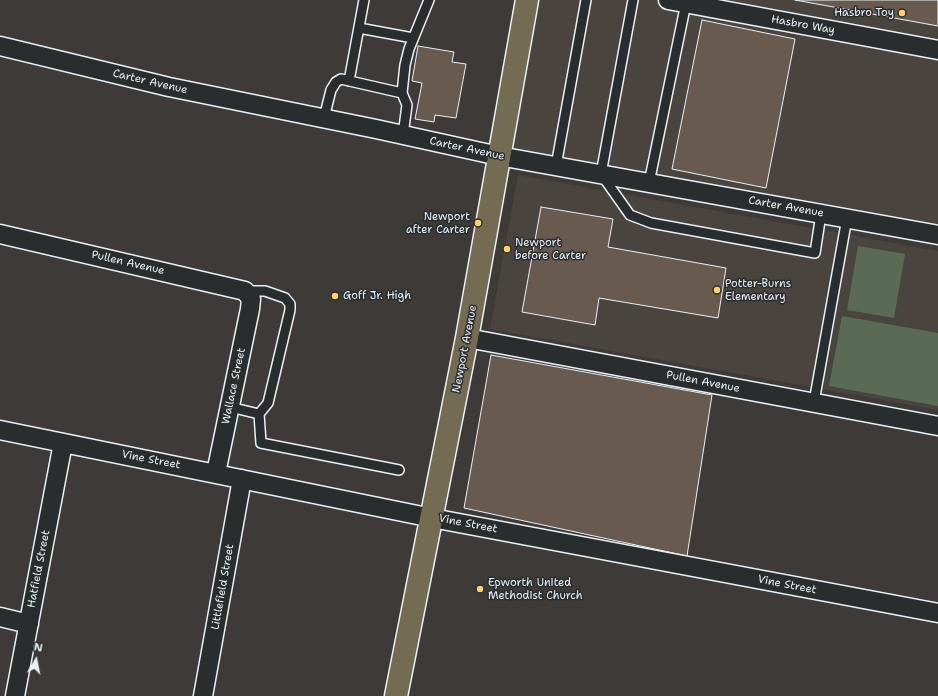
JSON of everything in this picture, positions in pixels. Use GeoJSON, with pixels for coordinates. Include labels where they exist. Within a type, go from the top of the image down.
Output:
{"type":"FeatureCollection","features":[{"type":"Feature","properties":{"kind":"main road","name":"Newport Avenue"},"geometry":{"type":"LineString","coordinates":[[396,696],[468,338],[527,0]]}},
{"type":"Feature","properties":{"kind":"street","name":"Hasbro Way"},"geometry":{"type":"LineString","coordinates":[[668,0],[938,50]]}},
{"type":"Feature","properties":{"kind":"street","name":"Carter Avenue"},"geometry":{"type":"LineString","coordinates":[[0,46],[168,87],[324,118],[499,156],[847,218],[938,236]]}},
{"type":"Feature","properties":{"kind":"street","name":"Pullen Avenue"},"geometry":{"type":"LineString","coordinates":[[0,234],[248,295]]}},
{"type":"Feature","properties":{"kind":"street","name":"Wallace Street"},"geometry":{"type":"LineString","coordinates":[[216,473],[230,407],[248,295]]}},
{"type":"Feature","properties":{"kind":"street","name":"Pullen Avenue"},"geometry":{"type":"LineString","coordinates":[[468,338],[938,426]]}},
{"type":"Feature","properties":{"kind":"street","name":"Vine Street"},"geometry":{"type":"LineString","coordinates":[[0,430],[432,518],[938,613]]}},
{"type":"Feature","properties":{"kind":"street","name":"Hatfield Street"},"geometry":{"type":"LineString","coordinates":[[15,696],[63,443]]}},
{"type":"Feature","properties":{"kind":"street","name":"Littlefield Street"},"geometry":{"type":"LineString","coordinates":[[203,696],[242,479]]}},
{"type":"Feature","properties":{"kind":"street"},"geometry":{"type":"LineString","coordinates":[[0,617],[29,624]]}},
{"type":"Feature","properties":{"kind":"lane"},"geometry":{"type":"LineString","coordinates":[[349,81],[364,0]]}},
{"type":"Feature","properties":{"kind":"lane"},"geometry":{"type":"LineString","coordinates":[[403,135],[407,105],[402,93],[405,65],[413,38],[429,0]]}},
{"type":"Feature","properties":{"kind":"lane"},"geometry":{"type":"LineString","coordinates":[[556,166],[586,0]]}},
{"type":"Feature","properties":{"kind":"lane"},"geometry":{"type":"LineString","coordinates":[[633,0],[601,174],[630,214],[651,223],[815,253],[821,214]]}},
{"type":"Feature","properties":{"kind":"lane"},"geometry":{"type":"LineString","coordinates":[[650,183],[686,3]]}},
{"type":"Feature","properties":{"kind":"lane"},"geometry":{"type":"LineString","coordinates":[[359,28],[413,38]]}},
{"type":"Feature","properties":{"kind":"lane"},"geometry":{"type":"LineString","coordinates":[[324,118],[333,85],[341,80],[402,93]]}},
{"type":"Feature","properties":{"kind":"lane"},"geometry":{"type":"LineString","coordinates":[[814,402],[847,218]]}},
{"type":"Feature","properties":{"kind":"lane"},"geometry":{"type":"LineString","coordinates":[[248,295],[265,291],[285,298],[290,304],[284,338],[268,403],[259,414],[261,443],[399,470]]}},
{"type":"Feature","properties":{"kind":"lane"},"geometry":{"type":"LineString","coordinates":[[230,407],[259,414]]}},
{"type":"Feature","properties":{"kind":"shaded area"},"geometry":{"type":"Polygon","coordinates":[[[527,0],[938,0],[938,242],[562,170],[500,145],[527,0]]]}},
{"type":"Feature","properties":{"kind":"shaded area","name":"Potter-Burns Elementary"},"geometry":{"type":"Polygon","coordinates":[[[518,175],[938,251],[938,410],[490,329],[518,175]]]}},
{"type":"Feature","properties":{"kind":"green space"},"geometry":{"type":"Polygon","coordinates":[[[858,246],[905,254],[894,318],[847,310],[858,246]]]}},
{"type":"Feature","properties":{"kind":"green space"},"geometry":{"type":"Polygon","coordinates":[[[842,316],[938,333],[938,406],[829,386],[842,316]]]}},
{"type":"Feature","properties":{"kind":"building","name":"Hasbro Toy"},"geometry":{"type":"Polygon","coordinates":[[[795,0],[938,0],[938,26],[795,0]]]}},
{"type":"Feature","properties":{"kind":"building"},"geometry":{"type":"Polygon","coordinates":[[[702,20],[795,39],[766,188],[672,169],[702,20]]]}},
{"type":"Feature","properties":{"kind":"building"},"geometry":{"type":"Polygon","coordinates":[[[418,46],[454,52],[452,62],[466,64],[456,118],[435,115],[434,122],[415,119],[422,83],[412,81],[418,46]]]}},
{"type":"Feature","properties":{"kind":"building","name":"Potter-Burns Elementary"},"geometry":{"type":"Polygon","coordinates":[[[541,207],[613,219],[608,247],[726,268],[718,318],[599,298],[595,325],[522,312],[541,207]]]}},
{"type":"Feature","properties":{"kind":"building"},"geometry":{"type":"Polygon","coordinates":[[[491,355],[712,395],[687,556],[464,508],[491,355]]]}},
{"type":"Feature","properties":{"kind":"place","name":"Hasbro Toy"},"geometry":{"type":"Point","coordinates":[902,13]}},
{"type":"Feature","properties":{"kind":"place","name":"Newport after Carter"},"geometry":{"type":"Point","coordinates":[478,223]}},
{"type":"Feature","properties":{"kind":"place","name":"Newport before Carter"},"geometry":{"type":"Point","coordinates":[507,249]}},
{"type":"Feature","properties":{"kind":"place","name":"Potter-Burns Elementary"},"geometry":{"type":"Point","coordinates":[717,290]}},
{"type":"Feature","properties":{"kind":"place","name":"Goff Jr. High"},"geometry":{"type":"Point","coordinates":[335,296]}},
{"type":"Feature","properties":{"kind":"place","name":"Epworth United Methodist Church"},"geometry":{"type":"Point","coordinates":[480,589]}}]}
